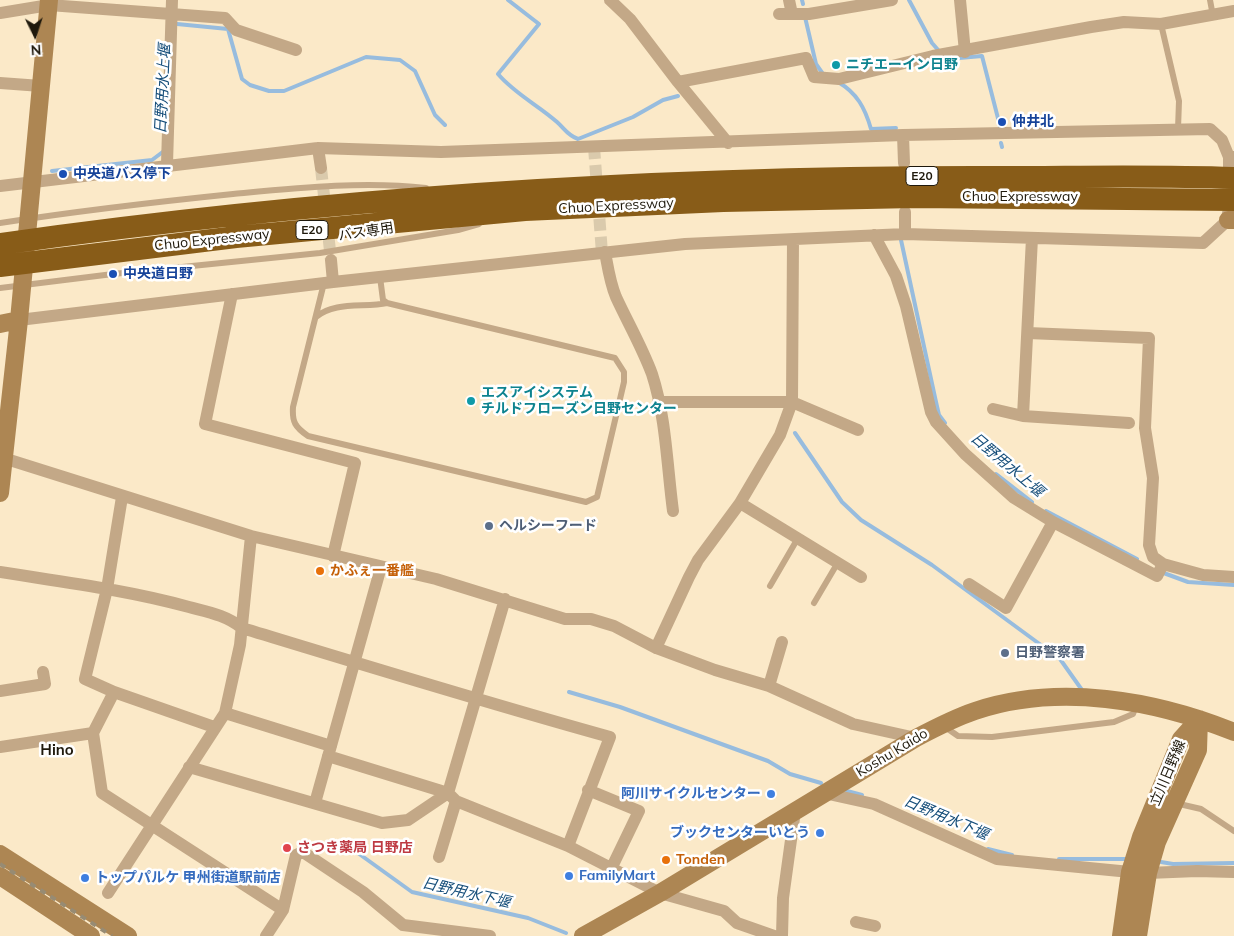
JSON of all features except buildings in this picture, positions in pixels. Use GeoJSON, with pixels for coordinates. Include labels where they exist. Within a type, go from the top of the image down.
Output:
{"type":"FeatureCollection","features":[{"type":"Feature","properties":{"kind":"highway","name":"Chuo Expressway"},"geometry":{"type":"LineString","coordinates":[[0,266],[100,241],[250,212],[632,183],[846,176],[1211,177],[1232,164]]}},
{"type":"Feature","properties":{"kind":"highway","name":"Chuo Expressway"},"geometry":{"type":"LineString","coordinates":[[0,244],[236,236],[525,210],[722,201],[914,197],[1210,199],[1232,214]]}},
{"type":"Feature","properties":{"kind":"main road"},"geometry":{"type":"LineString","coordinates":[[0,493],[2,458],[19,320],[49,2]]}},
{"type":"Feature","properties":{"kind":"main road"},"geometry":{"type":"LineString","coordinates":[[0,324],[19,320]]}},
{"type":"Feature","properties":{"kind":"main road","name":"Koshu Kaido"},"geometry":{"type":"LineString","coordinates":[[583,936],[660,893],[916,738],[942,724],[976,710],[1006,702],[1044,697],[1091,698],[1136,704],[1199,719],[1234,732]]}},
{"type":"Feature","properties":{"kind":"main road","name":"立川日野線"},"geometry":{"type":"LineString","coordinates":[[1138,936],[1148,874],[1158,842],[1198,750],[1199,719]]}},
{"type":"Feature","properties":{"kind":"main road","name":"立川日野線"},"geometry":{"type":"LineString","coordinates":[[1121,936],[1130,872],[1141,837],[1181,739],[1199,719]]}},
{"type":"Feature","properties":{"kind":"main road"},"geometry":{"type":"LineString","coordinates":[[0,854],[128,936]]}},
{"type":"Feature","properties":{"kind":"main road"},"geometry":{"type":"LineString","coordinates":[[0,876],[91,936]]}},
{"type":"Feature","properties":{"kind":"street"},"geometry":{"type":"LineString","coordinates":[[610,0],[630,19],[678,82],[728,142]]}},
{"type":"Feature","properties":{"kind":"street"},"geometry":{"type":"LineString","coordinates":[[789,0],[786,14],[809,14],[892,0]]}},
{"type":"Feature","properties":{"kind":"street"},"geometry":{"type":"LineString","coordinates":[[960,0],[965,52]]}},
{"type":"Feature","properties":{"kind":"street"},"geometry":{"type":"LineString","coordinates":[[0,13],[49,2],[175,10],[225,18],[236,30],[296,50]]}},
{"type":"Feature","properties":{"kind":"street"},"geometry":{"type":"LineString","coordinates":[[168,153],[175,10]]}},
{"type":"Feature","properties":{"kind":"street"},"geometry":{"type":"LineString","coordinates":[[678,82],[806,58],[814,78],[824,80],[839,79],[934,56],[1115,24],[1161,24],[1234,11]]}},
{"type":"Feature","properties":{"kind":"street"},"geometry":{"type":"LineString","coordinates":[[0,83],[41,86]]}},
{"type":"Feature","properties":{"kind":"street"},"geometry":{"type":"LineString","coordinates":[[0,186],[168,153],[318,148],[440,152],[903,135],[1178,129],[1210,129],[1222,140],[1232,164],[1232,214],[1203,243],[905,234],[685,244],[328,282],[19,320]]}},
{"type":"Feature","properties":{"kind":"street"},"geometry":{"type":"LineString","coordinates":[[903,135],[904,163]]}},
{"type":"Feature","properties":{"kind":"street"},"geometry":{"type":"LineString","coordinates":[[318,148],[321,168]]}},
{"type":"Feature","properties":{"kind":"street"},"geometry":{"type":"LineString","coordinates":[[905,212],[905,234]]}},
{"type":"Feature","properties":{"kind":"street"},"geometry":{"type":"LineString","coordinates":[[874,235],[896,276],[906,306],[931,412],[936,422],[965,454],[1014,498],[1053,522],[1161,569],[1234,577]]}},
{"type":"Feature","properties":{"kind":"street"},"geometry":{"type":"LineString","coordinates":[[1023,416],[1032,238]]}},
{"type":"Feature","properties":{"kind":"street"},"geometry":{"type":"LineString","coordinates":[[656,648],[698,560],[740,503],[780,435],[792,402],[792,240]]}},
{"type":"Feature","properties":{"kind":"street"},"geometry":{"type":"LineString","coordinates":[[605,252],[613,288],[645,355],[658,402],[673,511]]}},
{"type":"Feature","properties":{"kind":"street"},"geometry":{"type":"LineString","coordinates":[[328,282],[331,260]]}},
{"type":"Feature","properties":{"kind":"street"},"geometry":{"type":"LineString","coordinates":[[232,294],[205,424],[355,463],[333,556]]}},
{"type":"Feature","properties":{"kind":"street"},"geometry":{"type":"LineString","coordinates":[[1028,333],[1149,338],[1145,428],[1153,478],[1149,545],[1153,557],[1161,569]]}},
{"type":"Feature","properties":{"kind":"street"},"geometry":{"type":"LineString","coordinates":[[658,402],[792,402],[858,430]]}},
{"type":"Feature","properties":{"kind":"street"},"geometry":{"type":"LineString","coordinates":[[993,409],[1023,416],[1129,423]]}},
{"type":"Feature","properties":{"kind":"street"},"geometry":{"type":"LineString","coordinates":[[2,458],[251,536],[436,579],[564,620],[591,619],[614,626],[656,648],[715,670],[769,686],[853,724],[916,738]]}},
{"type":"Feature","properties":{"kind":"street"},"geometry":{"type":"LineString","coordinates":[[122,497],[108,588],[85,679],[114,692],[214,727]]}},
{"type":"Feature","properties":{"kind":"street"},"geometry":{"type":"LineString","coordinates":[[740,503],[861,577]]}},
{"type":"Feature","properties":{"kind":"street"},"geometry":{"type":"LineString","coordinates":[[969,584],[1006,608],[1053,522]]}},
{"type":"Feature","properties":{"kind":"street"},"geometry":{"type":"LineString","coordinates":[[108,893],[214,727],[225,713],[240,645],[251,536]]}},
{"type":"Feature","properties":{"kind":"street"},"geometry":{"type":"LineString","coordinates":[[315,803],[381,567]]}},
{"type":"Feature","properties":{"kind":"street"},"geometry":{"type":"LineString","coordinates":[[0,572],[108,588],[171,602],[230,618],[242,628],[355,663],[610,737],[568,846]]}},
{"type":"Feature","properties":{"kind":"street"},"geometry":{"type":"LineString","coordinates":[[439,857],[475,699],[504,600]]}},
{"type":"Feature","properties":{"kind":"street"},"geometry":{"type":"LineString","coordinates":[[769,686],[782,642]]}},
{"type":"Feature","properties":{"kind":"street"},"geometry":{"type":"LineString","coordinates":[[0,691],[45,684],[43,672]]}},
{"type":"Feature","properties":{"kind":"street"},"geometry":{"type":"LineString","coordinates":[[114,692],[93,733],[102,793],[283,910]]}},
{"type":"Feature","properties":{"kind":"street"},"geometry":{"type":"LineString","coordinates":[[225,713],[452,797],[568,846],[660,893],[724,912],[736,923],[759,934],[774,936]]}},
{"type":"Feature","properties":{"kind":"street"},"geometry":{"type":"LineString","coordinates":[[0,747],[93,733]]}},
{"type":"Feature","properties":{"kind":"street"},"geometry":{"type":"LineString","coordinates":[[189,767],[382,823],[408,820],[452,797]]}},
{"type":"Feature","properties":{"kind":"street"},"geometry":{"type":"LineString","coordinates":[[588,790],[639,811],[611,869]]}},
{"type":"Feature","properties":{"kind":"street"},"geometry":{"type":"LineString","coordinates":[[824,792],[874,804],[997,859],[1130,872]]}},
{"type":"Feature","properties":{"kind":"street"},"geometry":{"type":"LineString","coordinates":[[782,936],[783,898],[795,812]]}},
{"type":"Feature","properties":{"kind":"street"},"geometry":{"type":"LineString","coordinates":[[266,936],[283,910],[296,855],[303,852],[364,892],[403,925],[490,936]]}},
{"type":"Feature","properties":{"kind":"street"},"geometry":{"type":"LineString","coordinates":[[1148,874],[1197,871],[1234,872]]}},
{"type":"Feature","properties":{"kind":"street"},"geometry":{"type":"LineString","coordinates":[[856,922],[875,927]]}},
{"type":"Feature","properties":{"kind":"lane"},"geometry":{"type":"LineString","coordinates":[[1210,0],[1213,16]]}},
{"type":"Feature","properties":{"kind":"lane"},"geometry":{"type":"LineString","coordinates":[[1161,24],[1179,101],[1178,129]]}},
{"type":"Feature","properties":{"kind":"lane"},"geometry":{"type":"LineString","coordinates":[[0,223],[85,210],[308,187],[403,185],[431,188]]}},
{"type":"Feature","properties":{"kind":"lane"},"geometry":{"type":"LineString","coordinates":[[440,190],[478,194]]}},
{"type":"Feature","properties":{"kind":"lane","name":"バス専用"},"geometry":{"type":"LineString","coordinates":[[0,288],[320,253],[458,230],[525,210]]}},
{"type":"Feature","properties":{"kind":"lane"},"geometry":{"type":"LineString","coordinates":[[380,277],[383,300],[387,303]]}},
{"type":"Feature","properties":{"kind":"lane"},"geometry":{"type":"LineString","coordinates":[[316,318],[322,312],[336,308],[387,303],[615,358],[624,372],[624,382],[597,497],[586,502],[308,436],[292,421],[293,407],[316,318],[328,282]]}},
{"type":"Feature","properties":{"kind":"lane"},"geometry":{"type":"LineString","coordinates":[[770,586],[798,538]]}},
{"type":"Feature","properties":{"kind":"lane"},"geometry":{"type":"LineString","coordinates":[[814,603],[837,564]]}},
{"type":"Feature","properties":{"kind":"lane"},"geometry":{"type":"LineString","coordinates":[[942,724],[958,736],[992,737],[1114,722],[1133,714],[1136,704]]}},
{"type":"Feature","properties":{"kind":"lane"},"geometry":{"type":"LineString","coordinates":[[1175,803],[1202,809],[1234,831]]}},
{"type":"Feature","properties":{"kind":"waterway"},"geometry":{"type":"LineString","coordinates":[[508,0],[539,24],[498,74],[512,88],[550,116],[574,137],[578,139],[633,117],[663,100],[678,96]]}},
{"type":"Feature","properties":{"kind":"waterway","name":"日野用水上堰"},"geometry":{"type":"LineString","coordinates":[[802,0],[803,4]]}},
{"type":"Feature","properties":{"kind":"waterway"},"geometry":{"type":"LineString","coordinates":[[909,0],[932,43],[939,51]]}},
{"type":"Feature","properties":{"kind":"waterway","name":"日野用水上堰"},"geometry":{"type":"LineString","coordinates":[[805,17],[816,64],[823,74]]}},
{"type":"Feature","properties":{"kind":"waterway"},"geometry":{"type":"LineString","coordinates":[[177,24],[228,29],[242,79],[250,85],[269,91],[284,91],[366,57],[400,60],[415,71],[435,115],[445,125]]}},
{"type":"Feature","properties":{"kind":"waterway"},"geometry":{"type":"LineString","coordinates":[[948,59],[982,56],[1001,130]]}},
{"type":"Feature","properties":{"kind":"waterway","name":"日野用水上堰"},"geometry":{"type":"LineString","coordinates":[[838,82],[855,96],[866,114],[871,129],[896,128]]}},
{"type":"Feature","properties":{"kind":"waterway"},"geometry":{"type":"LineString","coordinates":[[1001,143],[1002,147]]}},
{"type":"Feature","properties":{"kind":"waterway","name":"日野用水上堰"},"geometry":{"type":"LineString","coordinates":[[52,171],[152,160],[164,151]]}},
{"type":"Feature","properties":{"kind":"waterway","name":"日野用水上堰"},"geometry":{"type":"LineString","coordinates":[[901,240],[939,415],[945,423]]}},
{"type":"Feature","properties":{"kind":"waterway"},"geometry":{"type":"LineString","coordinates":[[795,433],[842,502],[861,520],[932,565],[1060,659],[1082,690]]}},
{"type":"Feature","properties":{"kind":"waterway","name":"日野用水上堰"},"geometry":{"type":"LineString","coordinates":[[996,474],[1032,502]]}},
{"type":"Feature","properties":{"kind":"waterway","name":"日野用水上堰"},"geometry":{"type":"LineString","coordinates":[[1046,511],[1137,559]]}},
{"type":"Feature","properties":{"kind":"waterway","name":"日野用水上堰"},"geometry":{"type":"LineString","coordinates":[[1161,572],[1188,582],[1234,585]]}},
{"type":"Feature","properties":{"kind":"waterway","name":"日野用水下堰"},"geometry":{"type":"LineString","coordinates":[[569,692],[620,707],[768,761],[790,774],[821,783]]}},
{"type":"Feature","properties":{"kind":"waterway","name":"日野用水下堰"},"geometry":{"type":"LineString","coordinates":[[847,791],[862,795]]}},
{"type":"Feature","properties":{"kind":"waterway","name":"日野用水下堰"},"geometry":{"type":"LineString","coordinates":[[344,843],[412,892],[528,918],[566,933]]}},
{"type":"Feature","properties":{"kind":"waterway","name":"日野用水下堰"},"geometry":{"type":"LineString","coordinates":[[988,849],[1012,855]]}},
{"type":"Feature","properties":{"kind":"waterway","name":"日野用水下堰"},"geometry":{"type":"LineString","coordinates":[[1059,859],[1127,859]]}},
{"type":"Feature","properties":{"kind":"waterway","name":"日野用水下堰"},"geometry":{"type":"LineString","coordinates":[[1161,862],[1173,864],[1234,863]]}},
{"type":"Feature","properties":{"kind":"tunnel"},"geometry":{"type":"LineString","coordinates":[[594,147],[602,253]]}},
{"type":"Feature","properties":{"kind":"tunnel"},"geometry":{"type":"LineString","coordinates":[[321,168],[331,260]]}},
{"type":"Feature","properties":{"kind":"railway"},"geometry":{"type":"LineString","coordinates":[[0,864],[112,936]]}},
{"type":"Feature","properties":{"kind":"place","name":"ニチエーイン日野"},"geometry":{"type":"Point","coordinates":[836,65]}},
{"type":"Feature","properties":{"kind":"place","name":"仲井北"},"geometry":{"type":"Point","coordinates":[1002,122]}},
{"type":"Feature","properties":{"kind":"place","name":"中央道バス停下"},"geometry":{"type":"Point","coordinates":[63,174]}},
{"type":"Feature","properties":{"kind":"place","name":"中央道日野"},"geometry":{"type":"Point","coordinates":[113,274]}},
{"type":"Feature","properties":{"kind":"place","name":"エスアイシステム チルドフローズン日野センター"},"geometry":{"type":"Point","coordinates":[471,401]}},
{"type":"Feature","properties":{"kind":"place","name":"ヘルシーフード"},"geometry":{"type":"Point","coordinates":[489,526]}},
{"type":"Feature","properties":{"kind":"place","name":"かふぇ一番艦"},"geometry":{"type":"Point","coordinates":[320,571]}},
{"type":"Feature","properties":{"kind":"place","name":"日野警察署"},"geometry":{"type":"Point","coordinates":[1005,653]}},
{"type":"Feature","properties":{"kind":"place","name":"阿川サイクルセンター"},"geometry":{"type":"Point","coordinates":[771,794]}},
{"type":"Feature","properties":{"kind":"place","name":"ブックセンターいとう"},"geometry":{"type":"Point","coordinates":[820,833]}},
{"type":"Feature","properties":{"kind":"place","name":"さつき薬局 日野店"},"geometry":{"type":"Point","coordinates":[287,848]}},
{"type":"Feature","properties":{"kind":"place","name":"Tonden"},"geometry":{"type":"Point","coordinates":[666,860]}},
{"type":"Feature","properties":{"kind":"place","name":"FamilyMart"},"geometry":{"type":"Point","coordinates":[569,876]}},
{"type":"Feature","properties":{"kind":"place","name":"トップパルケ 甲州街道駅前店"},"geometry":{"type":"Point","coordinates":[85,878]}},
{"type":"Feature","properties":{"kind":"district","name":"Hino"},"geometry":{"type":"Point","coordinates":[57,750]}}]}
